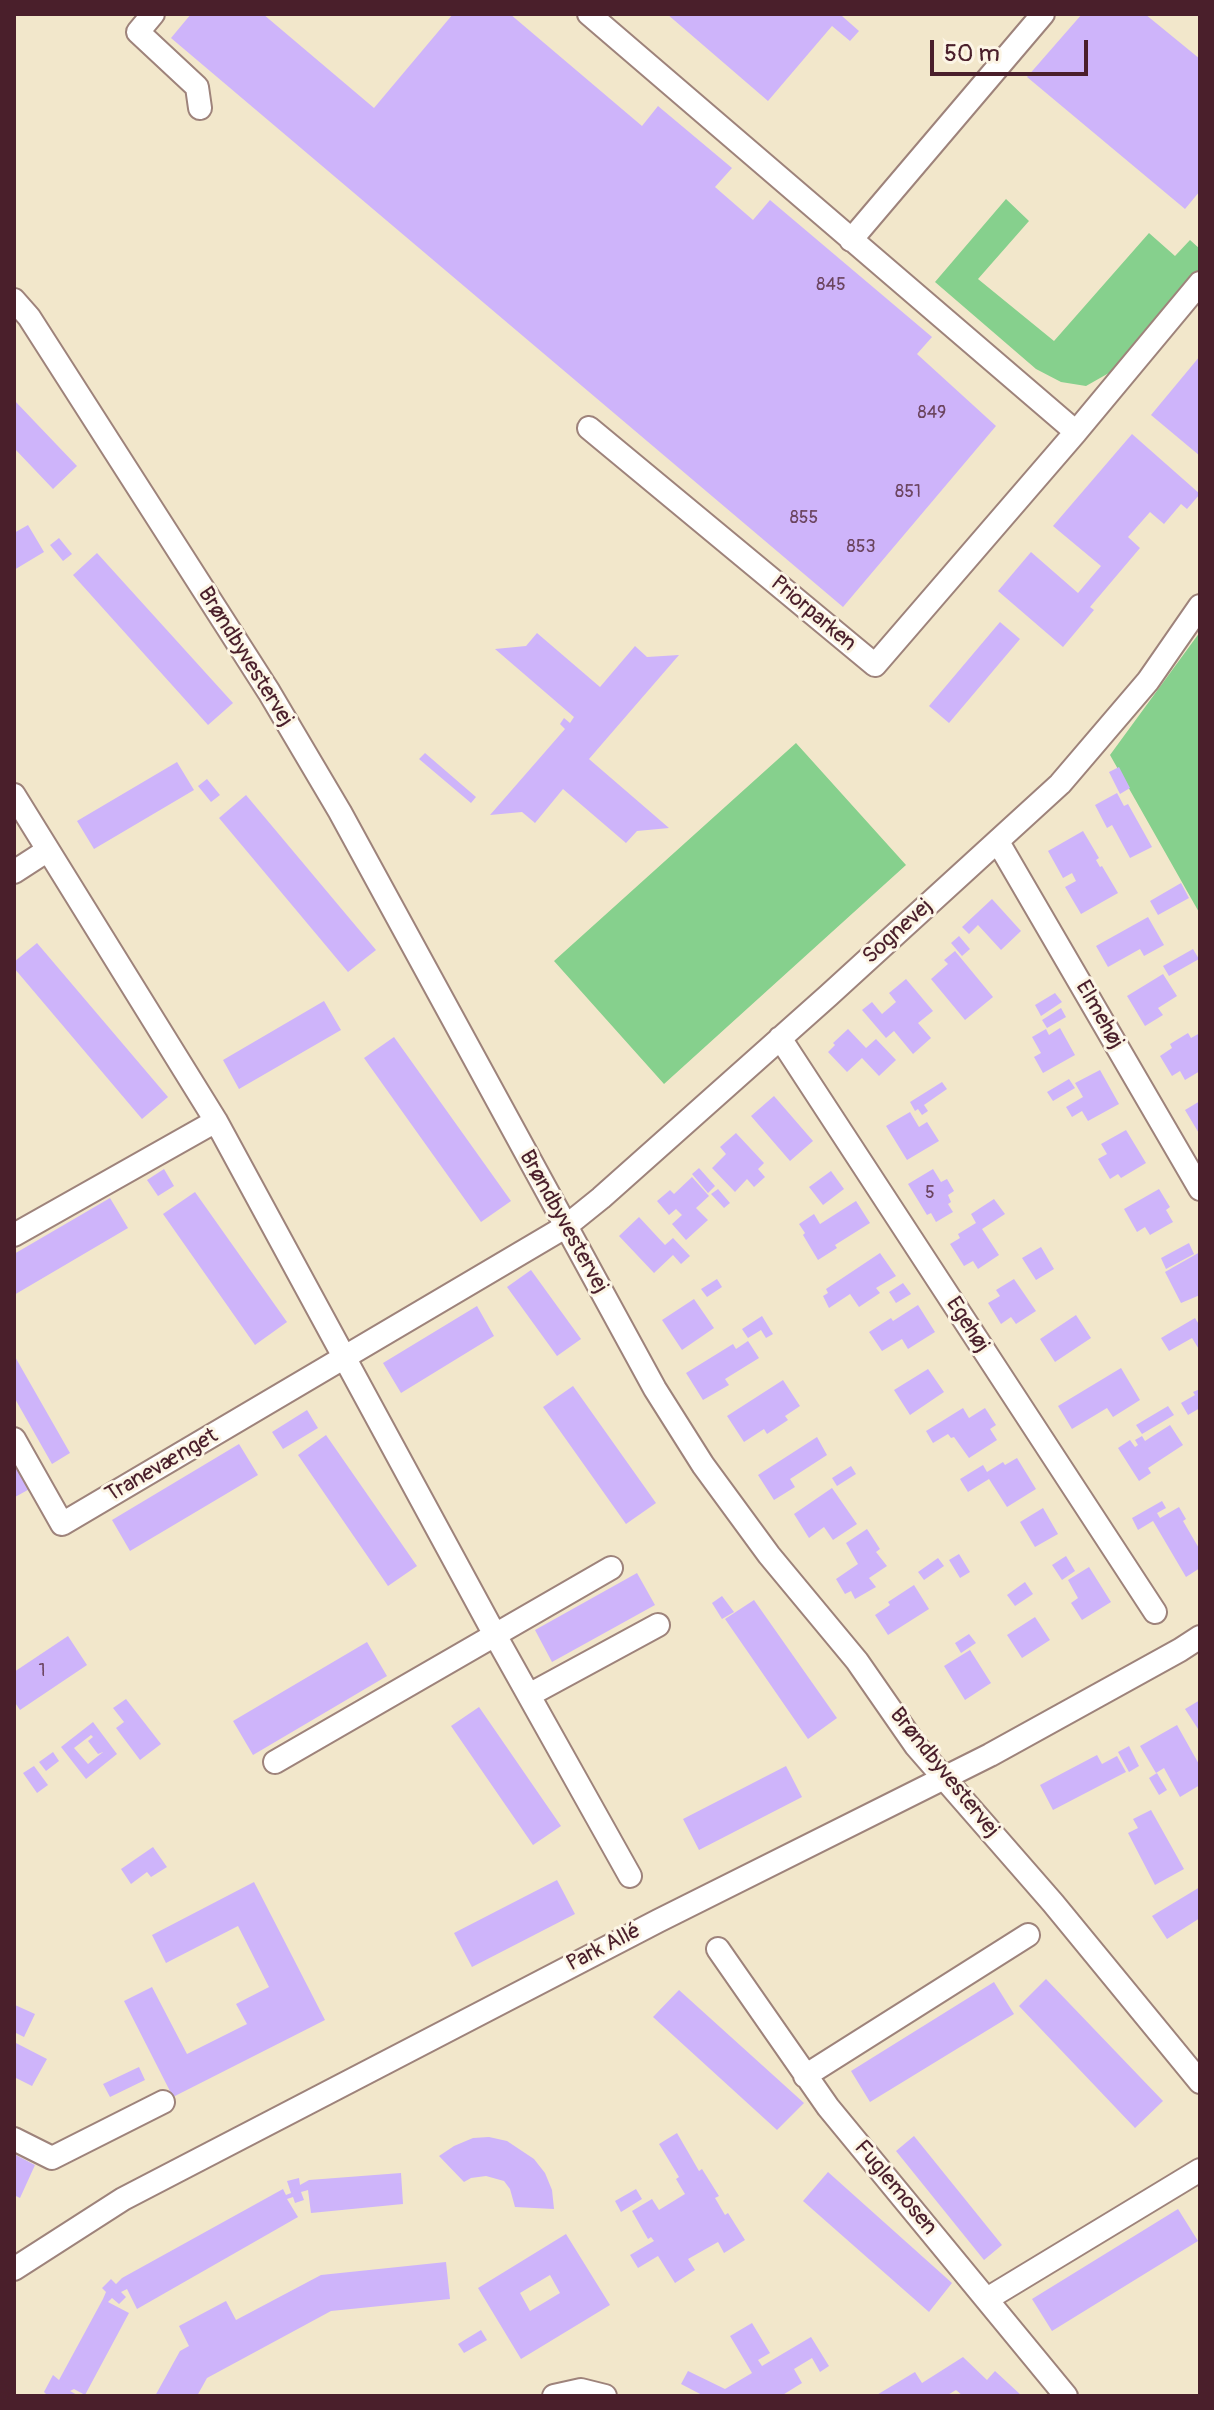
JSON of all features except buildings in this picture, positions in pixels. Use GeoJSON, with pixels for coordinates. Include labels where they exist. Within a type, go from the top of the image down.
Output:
{"type":"FeatureCollection","features":[{"type":"Feature","properties":{"kind":"street"},"geometry":{"type":"LineString","coordinates":[[153,14],[138,32],[197,87],[200,108]]}},
{"type":"Feature","properties":{"kind":"street"},"geometry":{"type":"LineString","coordinates":[[589,14],[1076,432]]}},
{"type":"Feature","properties":{"kind":"street"},"geometry":{"type":"LineString","coordinates":[[851,240],[1043,14]]}},
{"type":"Feature","properties":{"kind":"street","name":"Priorparken"},"geometry":{"type":"LineString","coordinates":[[589,428],[875,665],[1200,283]]}},
{"type":"Feature","properties":{"kind":"street","name":"Brøndbyvestervej"},"geometry":{"type":"LineString","coordinates":[[14,300],[29,317],[269,692],[340,812],[655,1389],[703,1465],[769,1555],[857,1661],[916,1746],[1053,1903],[1200,2082]]}},
{"type":"Feature","properties":{"kind":"street","name":"Sognevej"},"geometry":{"type":"LineString","coordinates":[[565,1227],[780,1038],[1060,784],[1148,681],[1200,606]]}},
{"type":"Feature","properties":{"kind":"street"},"geometry":{"type":"LineString","coordinates":[[14,795],[216,1121],[495,1635],[630,1876]]}},
{"type":"Feature","properties":{"kind":"street","name":"Elmehøj"},"geometry":{"type":"LineString","coordinates":[[998,842],[1200,1189]]}},
{"type":"Feature","properties":{"kind":"street"},"geometry":{"type":"LineString","coordinates":[[14,872],[48,850]]}},
{"type":"Feature","properties":{"kind":"street","name":"Egehøj"},"geometry":{"type":"LineString","coordinates":[[780,1038],[1155,1612]]}},
{"type":"Feature","properties":{"kind":"street"},"geometry":{"type":"LineString","coordinates":[[14,1235],[216,1121]]}},
{"type":"Feature","properties":{"kind":"street","name":"Tranevænget"},"geometry":{"type":"LineString","coordinates":[[14,1439],[62,1524],[565,1227]]}},
{"type":"Feature","properties":{"kind":"street"},"geometry":{"type":"LineString","coordinates":[[275,1762],[611,1568]]}},
{"type":"Feature","properties":{"kind":"street"},"geometry":{"type":"LineString","coordinates":[[529,1695],[658,1625]]}},
{"type":"Feature","properties":{"kind":"street","name":"Park Allé"},"geometry":{"type":"LineString","coordinates":[[14,2269],[123,2199],[658,1921],[945,1778],[1200,1637]]}},
{"type":"Feature","properties":{"kind":"street"},"geometry":{"type":"LineString","coordinates":[[805,2076],[1028,1935]]}},
{"type":"Feature","properties":{"kind":"street","name":"Fuglemosen"},"geometry":{"type":"LineString","coordinates":[[718,1949],[805,2076],[1066,2396]]}},
{"type":"Feature","properties":{"kind":"street"},"geometry":{"type":"LineString","coordinates":[[14,2139],[52,2158],[163,2102]]}},
{"type":"Feature","properties":{"kind":"street"},"geometry":{"type":"LineString","coordinates":[[987,2299],[1200,2170]]}},
{"type":"Feature","properties":{"kind":"street"},"geometry":{"type":"LineString","coordinates":[[554,2396],[581,2390],[605,2396]]}},
{"type":"Feature","properties":{"kind":"green space"},"geometry":{"type":"Polygon","coordinates":[[[1006,199],[1029,221],[978,279],[1054,341],[1149,233],[1175,256],[1190,240],[1200,249],[1200,273],[1116,369],[1086,386],[1061,382],[1036,369],[935,282],[1006,199]]]}},
{"type":"Feature","properties":{"kind":"green space"},"geometry":{"type":"Polygon","coordinates":[[[1200,632],[1200,914],[1110,755],[1200,632]]]}},
{"type":"Feature","properties":{"kind":"green space"},"geometry":{"type":"Polygon","coordinates":[[[796,743],[906,865],[664,1084],[554,961],[796,743]]]}}]}
